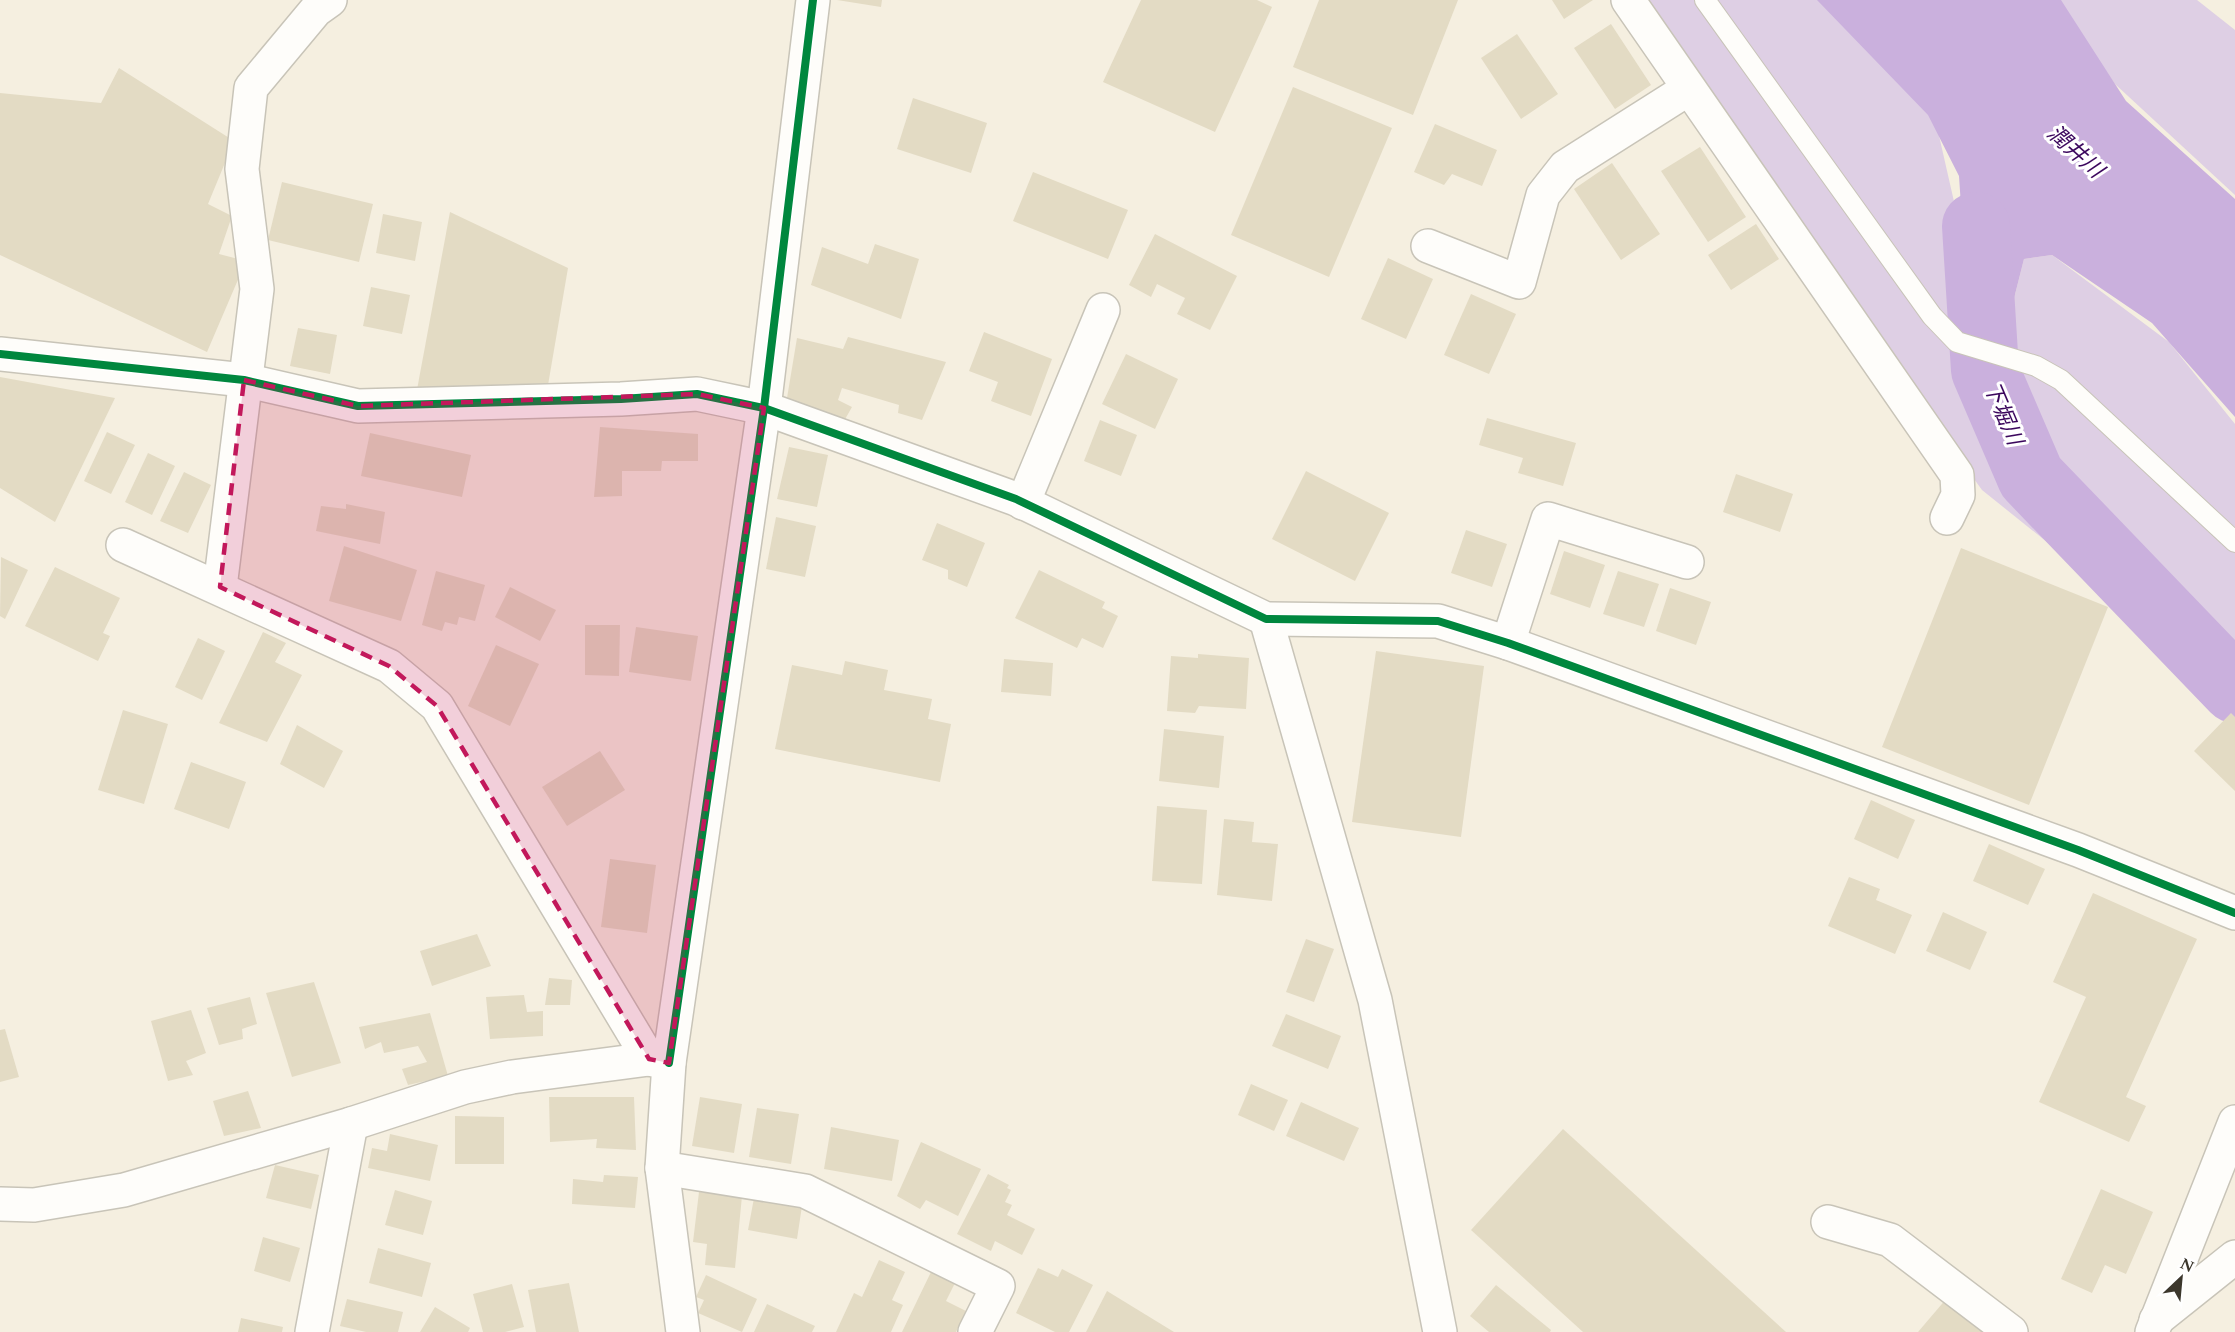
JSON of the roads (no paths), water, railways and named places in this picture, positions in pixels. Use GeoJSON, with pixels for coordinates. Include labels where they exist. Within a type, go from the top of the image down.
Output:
{"type":"FeatureCollection","features":[{"type":"Feature","properties":{"kind":"street"},"geometry":{"type":"LineString","coordinates":[[220,587],[257,289],[242,169],[251,88],[316,10],[330,0]]}},
{"type":"Feature","properties":{"kind":"street"},"geometry":{"type":"LineString","coordinates":[[683,1332],[662,1168],[659,1061],[764,408],[813,0]]}},
{"type":"Feature","properties":{"kind":"street"},"geometry":{"type":"LineString","coordinates":[[1628,0],[1957,475],[1958,495],[1947,518]]}},
{"type":"Feature","properties":{"kind":"street"},"geometry":{"type":"LineString","coordinates":[[1428,246],[1519,282],[1543,195],[1565,167],[1688,89]]}},
{"type":"Feature","properties":{"kind":"street"},"geometry":{"type":"LineString","coordinates":[[1023,502],[1103,310]]}},
{"type":"Feature","properties":{"kind":"street"},"geometry":{"type":"LineString","coordinates":[[0,354],[244,380],[358,405],[621,399],[697,394],[764,408],[1023,502],[1266,619],[1438,621],[1508,643],[2078,850],[2235,913]]}},
{"type":"Feature","properties":{"kind":"street"},"geometry":{"type":"LineString","coordinates":[[1508,643],[1548,519],[1687,562]]}},
{"type":"Feature","properties":{"kind":"street"},"geometry":{"type":"LineString","coordinates":[[123,544],[389,666],[436,706],[659,1061]]}},
{"type":"Feature","properties":{"kind":"street"},"geometry":{"type":"LineString","coordinates":[[1266,619],[1375,1000],[1440,1332]]}},
{"type":"Feature","properties":{"kind":"street"},"geometry":{"type":"LineString","coordinates":[[0,1204],[34,1205],[124,1191],[351,1124],[465,1087],[512,1077],[659,1061]]}},
{"type":"Feature","properties":{"kind":"street"},"geometry":{"type":"LineString","coordinates":[[2154,1326],[2235,1122]]}},
{"type":"Feature","properties":{"kind":"street"},"geometry":{"type":"LineString","coordinates":[[312,1332],[351,1124]]}},
{"type":"Feature","properties":{"kind":"street"},"geometry":{"type":"LineString","coordinates":[[662,1168],[805,1191],[998,1286],[975,1332]]}},
{"type":"Feature","properties":{"kind":"street"},"geometry":{"type":"LineString","coordinates":[[1828,1222],[1890,1240],[2011,1332]]}},
{"type":"Feature","properties":{"kind":"street"},"geometry":{"type":"LineString","coordinates":[[2154,1326],[2235,1257]]}},
{"type":"Feature","properties":{"kind":"lane"},"geometry":{"type":"LineString","coordinates":[[1705,0],[1932,316],[1957,342],[2036,366],[2061,380],[2235,542]]}},
{"type":"Feature","properties":{"kind":"water","name":"潤井川"},"geometry":{"type":"Polygon","coordinates":[[[1817,0],[2061,0],[2126,101],[2235,199],[2235,417],[2152,323],[2052,255],[2024,259],[2006,330],[1968,311],[1959,176],[1928,115],[1817,0]]]}},
{"type":"Feature","properties":{"kind":"waterway","name":"下堀川"},"geometry":{"type":"LineString","coordinates":[[1976,226],[1985,370],[2031,477],[2235,689]]}}]}
